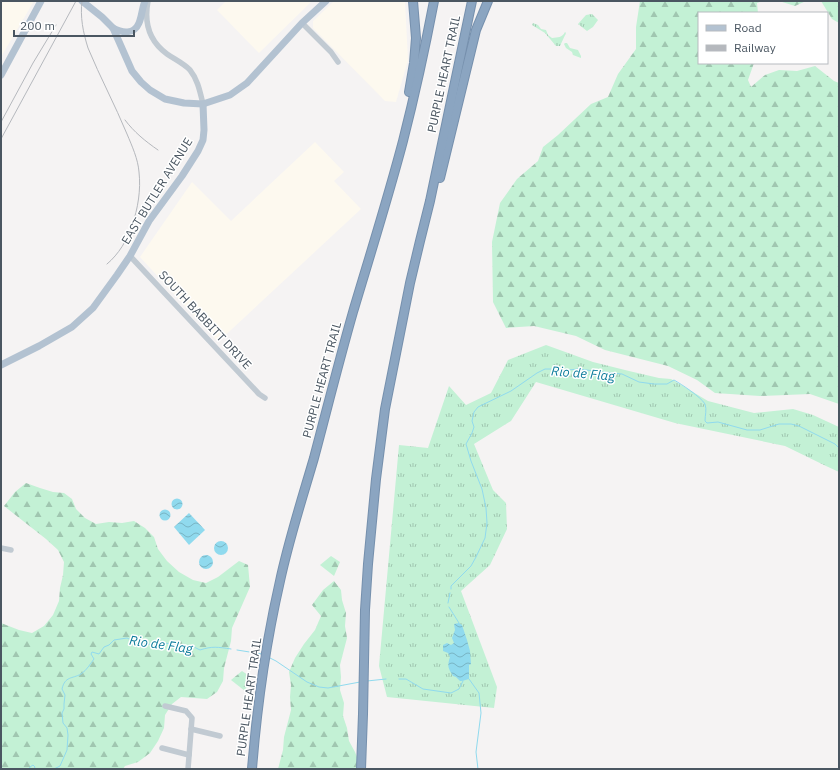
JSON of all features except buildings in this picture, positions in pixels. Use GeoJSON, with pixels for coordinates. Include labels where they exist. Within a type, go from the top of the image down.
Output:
{"type":"FeatureCollection","features":[{"type":"Feature","properties":{"kind":"highway"},"geometry":{"type":"LineString","coordinates":[[375,241],[375,229],[401,130],[414,63],[416,38],[413,1]]}},
{"type":"Feature","properties":{"kind":"highway","name":"PURPLE HEART TRAIL"},"geometry":{"type":"LineString","coordinates":[[252,769],[256,720],[280,580],[353,313],[403,140],[425,50],[434,1]]}},
{"type":"Feature","properties":{"kind":"highway","name":"PURPLE HEART TRAIL"},"geometry":{"type":"LineString","coordinates":[[361,769],[364,644],[368,564],[372,514],[385,409],[410,283],[430,201],[472,1]]}},
{"type":"Feature","properties":{"kind":"highway"},"geometry":{"type":"LineString","coordinates":[[430,201],[438,187],[475,36],[481,16],[488,1]]}},
{"type":"Feature","properties":{"kind":"main road"},"geometry":{"type":"LineString","coordinates":[[1,75],[42,1]]}},
{"type":"Feature","properties":{"kind":"main road"},"geometry":{"type":"LineString","coordinates":[[82,1],[102,17],[112,28],[132,71],[150,90],[165,99],[184,103],[203,104],[230,95],[246,83],[302,23],[326,1]]}},
{"type":"Feature","properties":{"kind":"main road"},"geometry":{"type":"LineString","coordinates":[[112,28],[119,32],[127,33],[135,30],[140,23],[145,1]]}},
{"type":"Feature","properties":{"kind":"main road","name":"EAST BUTLER AVENUE"},"geometry":{"type":"LineString","coordinates":[[1,365],[72,327],[93,308],[130,256],[149,222],[198,151],[203,140],[203,104]]}},
{"type":"Feature","properties":{"kind":"street"},"geometry":{"type":"LineString","coordinates":[[148,1],[147,17],[152,39],[161,50],[182,64],[192,73],[200,87],[203,104]]}},
{"type":"Feature","properties":{"kind":"street"},"geometry":{"type":"LineString","coordinates":[[302,23],[331,52],[338,62]]}},
{"type":"Feature","properties":{"kind":"street","name":"SOUTH BABBITT DRIVE"},"geometry":{"type":"LineString","coordinates":[[130,256],[259,394],[265,398]]}},
{"type":"Feature","properties":{"kind":"street"},"geometry":{"type":"LineString","coordinates":[[1,548],[10,550]]}},
{"type":"Feature","properties":{"kind":"street"},"geometry":{"type":"LineString","coordinates":[[165,706],[186,711],[192,718],[188,769]]}},
{"type":"Feature","properties":{"kind":"street"},"geometry":{"type":"LineString","coordinates":[[192,729],[220,736]]}},
{"type":"Feature","properties":{"kind":"street"},"geometry":{"type":"LineString","coordinates":[[162,748],[189,755]]}},
{"type":"Feature","properties":{"kind":"shaded area"},"geometry":{"type":"Polygon","coordinates":[[[1,1],[34,1],[1,57],[1,1]]]}},
{"type":"Feature","properties":{"kind":"shaded area"},"geometry":{"type":"Polygon","coordinates":[[[226,1],[312,1],[259,53],[217,10],[226,1]]]}},
{"type":"Feature","properties":{"kind":"shaded area"},"geometry":{"type":"Polygon","coordinates":[[[334,1],[405,1],[408,60],[396,102],[385,101],[313,28],[313,21],[334,1]]]}},
{"type":"Feature","properties":{"kind":"shaded area"},"geometry":{"type":"Polygon","coordinates":[[[315,142],[344,172],[334,181],[361,209],[218,342],[140,257],[192,182],[231,221],[315,142]]]}},
{"type":"Feature","properties":{"kind":"green space"},"geometry":{"type":"Polygon","coordinates":[[[640,1],[763,1],[757,3],[758,12],[698,12],[698,64],[754,64],[748,80],[751,87],[765,75],[779,70],[797,71],[815,66],[834,81],[839,83],[839,404],[810,394],[760,396],[715,393],[697,380],[668,366],[605,350],[576,336],[534,326],[506,328],[493,302],[492,242],[500,203],[517,179],[538,161],[543,147],[591,104],[608,97],[618,74],[636,49],[636,27],[640,1]]]}},
{"type":"Feature","properties":{"kind":"green space"},"geometry":{"type":"Polygon","coordinates":[[[779,1],[806,1],[795,6],[779,1]]]}},
{"type":"Feature","properties":{"kind":"green space"},"geometry":{"type":"Polygon","coordinates":[[[821,1],[839,1],[839,23],[832,19],[821,1]]]}},
{"type":"Feature","properties":{"kind":"green space"},"geometry":{"type":"Polygon","coordinates":[[[592,14],[598,20],[593,27],[587,31],[578,24],[586,15],[592,14]]]}},
{"type":"Feature","properties":{"kind":"green space"},"geometry":{"type":"Polygon","coordinates":[[[533,23],[538,25],[541,29],[546,30],[548,35],[552,38],[561,36],[565,32],[566,33],[560,46],[556,46],[545,33],[532,25],[533,23]]]}},
{"type":"Feature","properties":{"kind":"green space"},"geometry":{"type":"Polygon","coordinates":[[[565,43],[567,43],[570,48],[578,50],[581,58],[573,55],[572,52],[566,48],[565,43]]]}},
{"type":"Feature","properties":{"kind":"green space"},"geometry":{"type":"Polygon","coordinates":[[[546,345],[593,362],[659,378],[671,379],[708,401],[754,413],[793,409],[813,415],[839,427],[839,472],[785,446],[675,423],[536,382],[511,421],[474,444],[493,490],[506,503],[507,529],[490,565],[461,591],[497,687],[494,708],[387,697],[379,666],[399,445],[428,448],[449,386],[466,405],[491,393],[508,360],[546,345]]]}},
{"type":"Feature","properties":{"kind":"green space"},"geometry":{"type":"Polygon","coordinates":[[[26,483],[53,492],[64,493],[72,499],[76,509],[85,518],[96,524],[134,521],[145,528],[154,537],[158,549],[167,561],[179,572],[193,580],[206,583],[218,577],[239,561],[248,565],[250,587],[232,628],[223,681],[217,692],[207,699],[181,697],[172,704],[165,715],[164,728],[150,753],[138,762],[125,766],[123,769],[1,769],[1,623],[32,633],[44,626],[53,615],[59,601],[63,575],[64,562],[58,550],[4,506],[15,492],[26,483]]]}},
{"type":"Feature","properties":{"kind":"green space"},"geometry":{"type":"Polygon","coordinates":[[[331,556],[340,562],[334,576],[320,565],[331,556]]]}},
{"type":"Feature","properties":{"kind":"green space"},"geometry":{"type":"Polygon","coordinates":[[[334,581],[341,590],[346,613],[345,626],[347,638],[340,665],[340,690],[344,703],[343,716],[349,741],[359,762],[356,769],[278,769],[291,710],[291,685],[289,672],[295,658],[315,630],[321,616],[312,605],[323,590],[334,581]]]}},
{"type":"Feature","properties":{"kind":"green space"},"geometry":{"type":"Polygon","coordinates":[[[242,671],[251,677],[245,691],[231,680],[242,671]]]}},
{"type":"Feature","properties":{"kind":"water"},"geometry":{"type":"Polygon","coordinates":[[[177,498],[181,500],[183,504],[181,508],[177,510],[173,508],[171,504],[173,500],[177,498]]]}},
{"type":"Feature","properties":{"kind":"water"},"geometry":{"type":"Polygon","coordinates":[[[165,509],[169,511],[171,515],[169,519],[165,521],[161,519],[159,515],[161,511],[165,509]]]}},
{"type":"Feature","properties":{"kind":"water"},"geometry":{"type":"Polygon","coordinates":[[[189,513],[205,530],[189,545],[174,527],[189,513]]]}},
{"type":"Feature","properties":{"kind":"water"},"geometry":{"type":"Polygon","coordinates":[[[221,541],[226,543],[228,548],[226,553],[221,555],[216,553],[214,548],[216,543],[221,541]]]}},
{"type":"Feature","properties":{"kind":"water"},"geometry":{"type":"Polygon","coordinates":[[[206,555],[211,557],[213,562],[211,567],[206,569],[201,567],[199,562],[201,557],[206,555]]]}},
{"type":"Feature","properties":{"kind":"water"},"geometry":{"type":"Polygon","coordinates":[[[459,623],[462,625],[467,640],[471,664],[469,665],[469,679],[462,681],[453,676],[448,667],[450,657],[448,653],[443,651],[443,645],[447,643],[451,645],[454,643],[452,638],[455,630],[454,624],[459,623]]]}},
{"type":"Feature","properties":{"kind":"waterway","name":"Rio de Flag"},"geometry":{"type":"LineString","coordinates":[[451,589],[451,586],[471,566],[476,557],[485,538],[487,523],[482,489],[466,444],[474,427],[472,421],[474,412],[478,407],[511,391],[545,369],[559,371],[578,369],[622,374],[639,382],[654,384],[667,384],[674,380],[703,401],[706,406],[705,421],[707,423],[718,422],[747,430],[760,430],[779,424],[791,424],[799,426],[835,444],[839,448]]}},
{"type":"Feature","properties":{"kind":"waterway","name":"Rio de Flag"},"geometry":{"type":"LineString","coordinates":[[448,603],[450,593]]}},
{"type":"Feature","properties":{"kind":"waterway","name":"Rio de Flag"},"geometry":{"type":"LineString","coordinates":[[449,607],[459,623]]}},
{"type":"Feature","properties":{"kind":"waterway","name":"Rio de Flag"},"geometry":{"type":"LineString","coordinates":[[54,769],[60,766],[67,750],[68,735],[67,728],[63,723],[62,713],[64,709],[65,695],[62,689],[63,685],[69,678],[81,674],[87,669],[94,659],[91,654],[92,652],[99,654],[104,647],[109,645],[114,640],[127,638],[138,643],[155,645],[164,643],[194,647],[200,650],[215,647],[231,649]]}},
{"type":"Feature","properties":{"kind":"waterway","name":"Rio de Flag"},"geometry":{"type":"LineString","coordinates":[[237,650],[262,654]]}},
{"type":"Feature","properties":{"kind":"waterway","name":"Rio de Flag"},"geometry":{"type":"LineString","coordinates":[[268,657],[307,682],[319,687],[328,688],[360,682]]}},
{"type":"Feature","properties":{"kind":"waterway","name":"Rio de Flag"},"geometry":{"type":"LineString","coordinates":[[367,681],[386,679]]}},
{"type":"Feature","properties":{"kind":"waterway","name":"Rio de Flag"},"geometry":{"type":"LineString","coordinates":[[399,679],[406,679],[423,689],[451,693],[459,689],[463,681]]}},
{"type":"Feature","properties":{"kind":"waterway"},"geometry":{"type":"LineString","coordinates":[[469,679],[479,693],[481,713],[476,752],[478,769]]}},
{"type":"Feature","properties":{"kind":"waterway","name":"Rio de Flag"},"geometry":{"type":"LineString","coordinates":[[29,769],[33,765],[35,767],[34,769]]}},
{"type":"Feature","properties":{"kind":"railway"},"geometry":{"type":"LineString","coordinates":[[1,139],[76,1]]}},
{"type":"Feature","properties":{"kind":"railway"},"geometry":{"type":"LineString","coordinates":[[82,1],[82,24],[88,48],[131,143],[139,172],[140,186],[132,226],[122,246],[107,264]]}},
{"type":"Feature","properties":{"kind":"railway"},"geometry":{"type":"LineString","coordinates":[[1,122],[33,63],[56,25]]}},
{"type":"Feature","properties":{"kind":"railway"},"geometry":{"type":"LineString","coordinates":[[125,120],[140,136],[158,150]]}}]}
